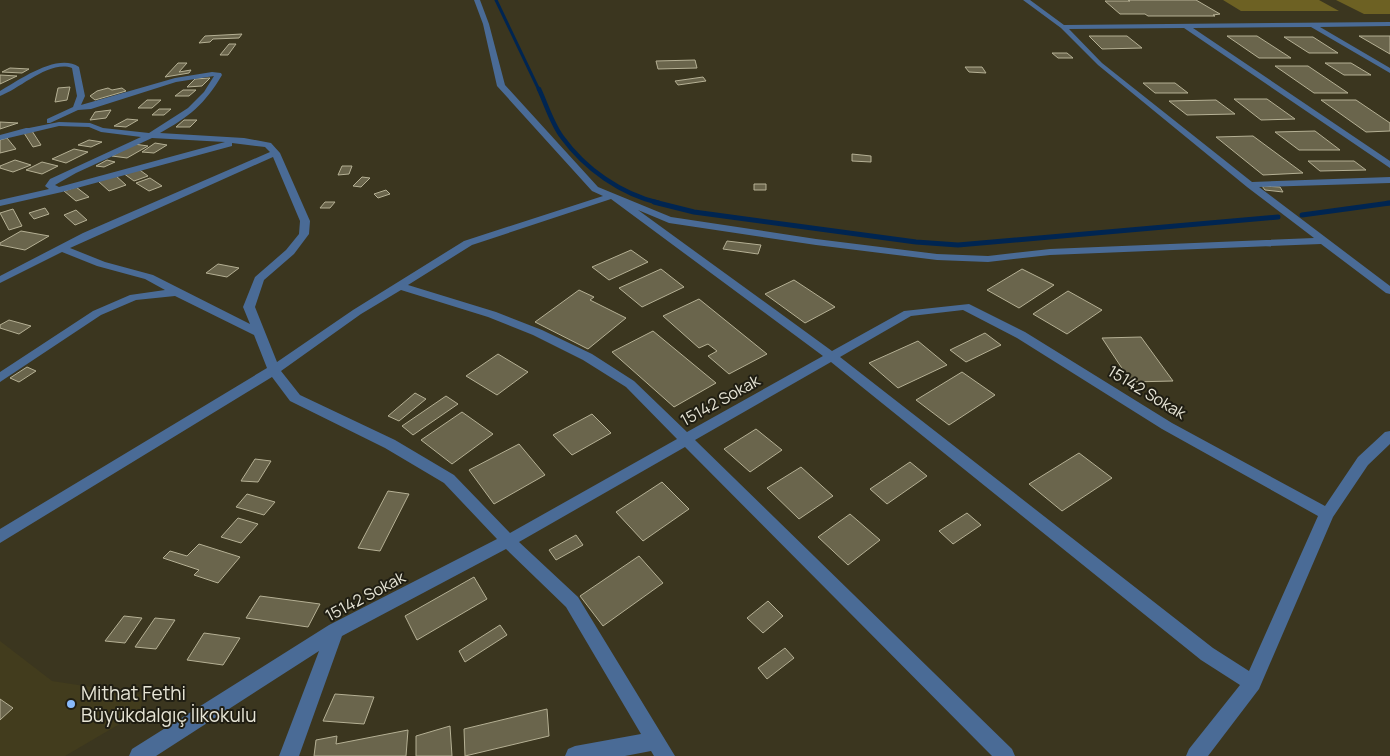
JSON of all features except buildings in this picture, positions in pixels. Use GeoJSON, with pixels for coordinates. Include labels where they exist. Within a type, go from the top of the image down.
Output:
{"type":"FeatureCollection","features":[{"type":"Feature","properties":{"kind":"street"},"geometry":{"type":"LineString","coordinates":[[476,0],[486,24],[501,86],[595,189],[669,220],[937,258],[988,259],[1050,252],[1321,241]]}},
{"type":"Feature","properties":{"kind":"street"},"geometry":{"type":"LineString","coordinates":[[1026,0],[1063,27],[1100,64],[1250,185],[1321,241],[1390,291]]}},
{"type":"Feature","properties":{"kind":"street"},"geometry":{"type":"LineString","coordinates":[[1063,27],[1390,24]]}},
{"type":"Feature","properties":{"kind":"street"},"geometry":{"type":"LineString","coordinates":[[1312,25],[1390,71]]}},
{"type":"Feature","properties":{"kind":"street"},"geometry":{"type":"LineString","coordinates":[[1186,26],[1390,164]]}},
{"type":"Feature","properties":{"kind":"street"},"geometry":{"type":"LineString","coordinates":[[0,94],[44,69],[71,64],[75,67],[80,84],[81,96],[76,108]]}},
{"type":"Feature","properties":{"kind":"street"},"geometry":{"type":"LineString","coordinates":[[0,138],[52,120],[76,108],[95,105],[175,80],[212,74],[218,75],[214,84],[189,110],[173,123],[53,181],[50,186],[57,190]]}},
{"type":"Feature","properties":{"kind":"street"},"geometry":{"type":"LineString","coordinates":[[19,132],[58,124],[90,125],[101,130],[244,141],[268,145],[276,153],[305,221],[304,234],[290,252],[258,279],[249,307],[257,332],[274,370],[295,398],[390,444],[449,479],[508,541],[572,602],[660,749],[575,756]]}},
{"type":"Feature","properties":{"kind":"street"},"geometry":{"type":"LineString","coordinates":[[0,203],[57,190],[149,163],[244,141]]}},
{"type":"Feature","properties":{"kind":"street"},"geometry":{"type":"LineString","coordinates":[[0,280],[87,235],[276,153]]}},
{"type":"Feature","properties":{"kind":"street"},"geometry":{"type":"LineString","coordinates":[[1250,185],[1390,180]]}},
{"type":"Feature","properties":{"kind":"street"},"geometry":{"type":"LineString","coordinates":[[0,537],[274,370],[357,312],[468,243],[562,210],[612,196]]}},
{"type":"Feature","properties":{"kind":"street"},"geometry":{"type":"LineString","coordinates":[[612,196],[833,358],[1207,654],[1253,683]]}},
{"type":"Feature","properties":{"kind":"street"},"geometry":{"type":"LineString","coordinates":[[62,248],[101,264],[149,277],[257,332]]}},
{"type":"Feature","properties":{"kind":"street"},"geometry":{"type":"LineString","coordinates":[[400,286],[445,297],[529,330],[583,354],[630,384],[1005,756]]}},
{"type":"Feature","properties":{"kind":"street"},"geometry":{"type":"LineString","coordinates":[[0,378],[97,313],[134,297],[178,292]]}},
{"type":"Feature","properties":{"kind":"street","name":"15142 Sokak"},"geometry":{"type":"LineString","coordinates":[[138,756],[335,631],[508,541],[686,438],[833,358],[908,313],[965,306],[1021,335],[1168,426],[1327,514]]}},
{"type":"Feature","properties":{"kind":"street"},"geometry":{"type":"LineString","coordinates":[[1196,756],[1253,683],[1327,514],[1363,461],[1390,436]]}},
{"type":"Feature","properties":{"kind":"street"},"geometry":{"type":"LineString","coordinates":[[289,756],[335,631]]}},
{"type":"Feature","properties":{"kind":"shaded area"},"geometry":{"type":"Polygon","coordinates":[[[1223,0],[1319,0],[1339,11],[1241,11],[1223,0]]]}},
{"type":"Feature","properties":{"kind":"shaded area"},"geometry":{"type":"Polygon","coordinates":[[[1336,0],[1390,0],[1390,14],[1364,14],[1336,0]]]}},
{"type":"Feature","properties":{"kind":"shaded area","name":"Mithat Fethi Büyükdalgıç İlkokulu"},"geometry":{"type":"Polygon","coordinates":[[[0,641],[52,681],[143,695],[140,712],[65,756],[0,756],[0,641]]]}},
{"type":"Feature","properties":{"kind":"waterway"},"geometry":{"type":"LineString","coordinates":[[496,0],[539,90]]}},
{"type":"Feature","properties":{"kind":"waterway"},"geometry":{"type":"LineString","coordinates":[[539,89],[558,132],[582,160],[618,187],[659,203]]}},
{"type":"Feature","properties":{"kind":"waterway"},"geometry":{"type":"LineString","coordinates":[[654,202],[694,212],[916,242],[958,245],[1278,217]]}},
{"type":"Feature","properties":{"kind":"waterway"},"geometry":{"type":"LineString","coordinates":[[1302,215],[1390,203],[1387,203]]}},
{"type":"Feature","properties":{"kind":"place","name":"Mithat Fethi Büyükdalgıç İlkokulu"},"geometry":{"type":"Point","coordinates":[71,704]}}]}
